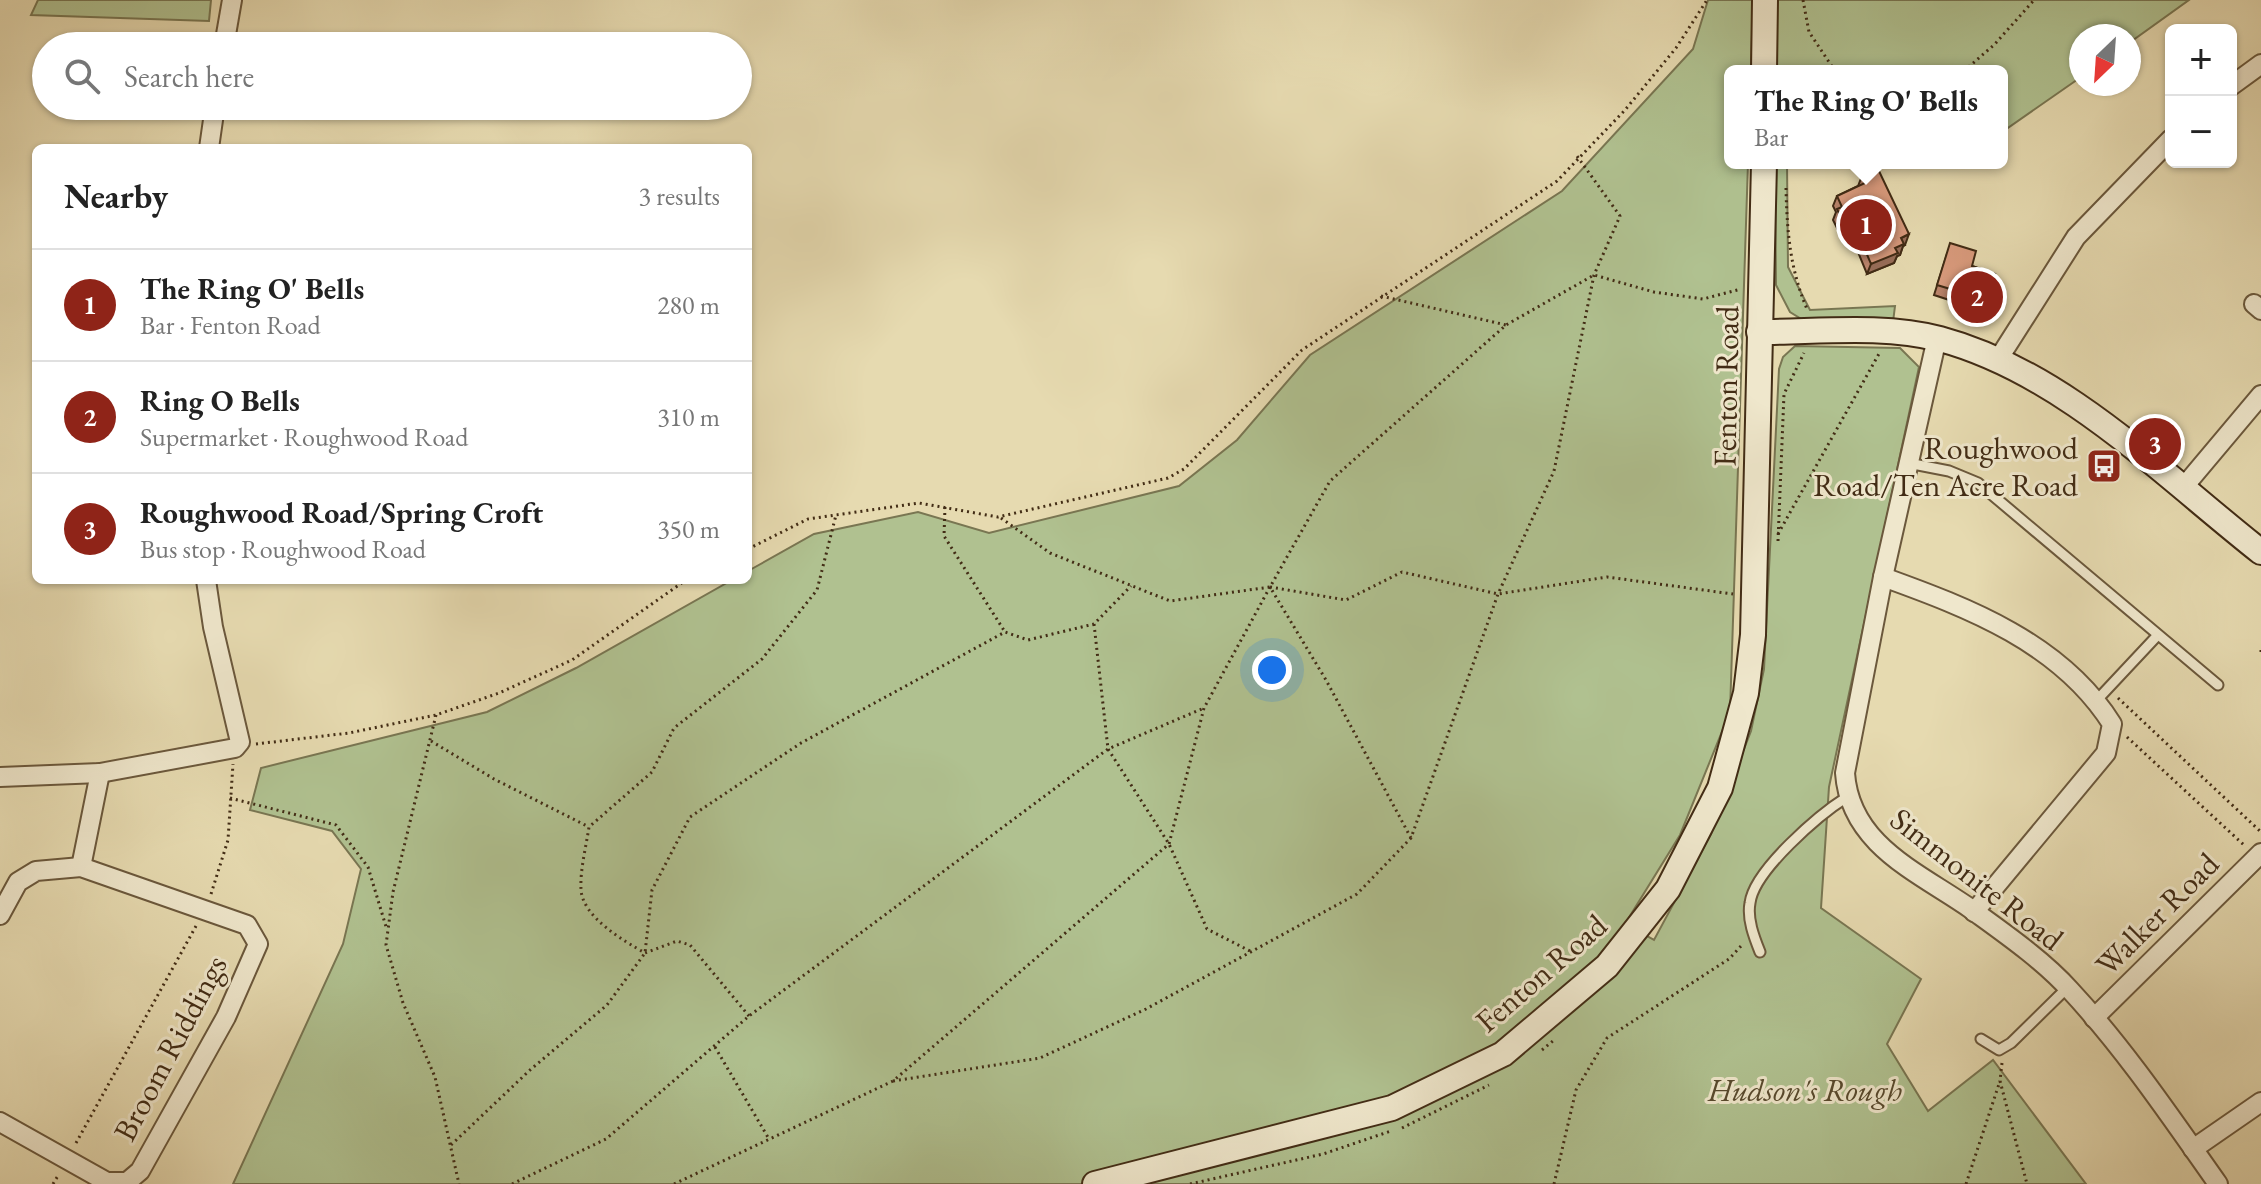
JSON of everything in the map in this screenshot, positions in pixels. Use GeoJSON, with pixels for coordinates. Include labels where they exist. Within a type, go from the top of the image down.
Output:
{"type":"FeatureCollection","features":[{"type":"Feature","properties":{"kind":"street"},"geometry":{"type":"LineString","coordinates":[[226,32],[232,0]]}},
{"type":"Feature","properties":{"kind":"street"},"geometry":{"type":"LineString","coordinates":[[1764,65],[1765,0]]}},
{"type":"Feature","properties":{"kind":"street"},"geometry":{"type":"LineString","coordinates":[[2237,82],[2261,64]]}},
{"type":"Feature","properties":{"kind":"street"},"geometry":{"type":"LineString","coordinates":[[210,144],[213,120]]}},
{"type":"Feature","properties":{"kind":"street"},"geometry":{"type":"LineString","coordinates":[[1999,358],[2076,237],[2165,145]]}},
{"type":"Feature","properties":{"kind":"street","name":"Fenton Road"},"geometry":{"type":"LineString","coordinates":[[1095,1184],[1392,1108],[1503,1054],[1607,966],[1668,889],[1720,788],[1746,693],[1754,568],[1764,169]]}},
{"type":"Feature","properties":{"kind":"street"},"geometry":{"type":"LineString","coordinates":[[1759,332],[1895,334],[1937,338],[1999,358],[2095,419],[2261,552]]}},
{"type":"Feature","properties":{"kind":"street"},"geometry":{"type":"LineString","coordinates":[[1847,797],[1845,773],[1883,577],[1937,338]]}},
{"type":"Feature","properties":{"kind":"street"},"geometry":{"type":"LineString","coordinates":[[2182,489],[2261,395]]}},
{"type":"Feature","properties":{"kind":"street"},"geometry":{"type":"LineString","coordinates":[[1883,577],[1965,606],[2058,661],[2102,694],[2112,724],[2106,753],[1974,912]]}},
{"type":"Feature","properties":{"kind":"street"},"geometry":{"type":"LineString","coordinates":[[0,777],[100,773],[237,745],[207,584]]}},
{"type":"Feature","properties":{"kind":"street"},"geometry":{"type":"LineString","coordinates":[[81,867],[100,773]]}},
{"type":"Feature","properties":{"kind":"street","name":"Simmonite Road"},"geometry":{"type":"LineString","coordinates":[[1847,797],[1861,826],[1881,847],[1974,912],[2068,987],[2218,1184]]}},
{"type":"Feature","properties":{"kind":"street","name":"Walker Road"},"geometry":{"type":"LineString","coordinates":[[2094,1018],[2259,855]]}},
{"type":"Feature","properties":{"kind":"street","name":"Broom Riddings"},"geometry":{"type":"LineString","coordinates":[[0,915],[18,882],[36,871],[81,867],[247,925],[258,944],[219,1030],[140,1171],[127,1182],[107,1182],[0,1122]]}},
{"type":"Feature","properties":{"kind":"street"},"geometry":{"type":"LineString","coordinates":[[2193,1149],[2261,1102]]}},
{"type":"Feature","properties":{"kind":"lane"},"geometry":{"type":"LineString","coordinates":[[1908,463],[1949,471],[1978,483],[2156,637],[2218,685]]}},
{"type":"Feature","properties":{"kind":"lane"},"geometry":{"type":"LineString","coordinates":[[2102,694],[2156,637]]}},
{"type":"Feature","properties":{"kind":"lane"},"geometry":{"type":"LineString","coordinates":[[1760,952],[1752,933],[1750,902],[1763,875],[1821,813],[1847,797]]}},
{"type":"Feature","properties":{"kind":"lane"},"geometry":{"type":"LineString","coordinates":[[1981,1039],[1999,1050],[2011,1043],[2068,987]]}},
{"type":"Feature","properties":{"kind":"path"},"geometry":{"type":"LineString","coordinates":[[752,547],[808,519],[919,503],[998,517],[1168,478],[1184,469],[1302,350],[1379,296],[1557,181],[1577,156],[1625,110],[1668,59],[1707,0]]}},
{"type":"Feature","properties":{"kind":"path"},"geometry":{"type":"LineString","coordinates":[[1803,0],[1809,32],[1831,65]]}},
{"type":"Feature","properties":{"kind":"path"},"geometry":{"type":"LineString","coordinates":[[1971,65],[1995,44],[2034,0]]}},
{"type":"Feature","properties":{"kind":"path"},"geometry":{"type":"LineString","coordinates":[[893,1081],[1040,1058],[1146,1009],[1357,894],[1411,838],[1498,594],[1554,471],[1594,275],[1620,216],[1577,156]]}},
{"type":"Feature","properties":{"kind":"path"},"geometry":{"type":"LineString","coordinates":[[1777,548],[1784,394],[1814,332],[1788,249],[1785,177]]}},
{"type":"Feature","properties":{"kind":"path"},"geometry":{"type":"LineString","coordinates":[[674,1184],[893,1081],[1169,844],[1204,708],[1330,481],[1506,325],[1594,275],[1654,292],[1703,299],[1761,284]]}},
{"type":"Feature","properties":{"kind":"path"},"geometry":{"type":"LineString","coordinates":[[1379,296],[1506,325]]}},
{"type":"Feature","properties":{"kind":"path"},"geometry":{"type":"LineString","coordinates":[[1754,568],[1778,534],[1879,353],[1895,334]]}},
{"type":"Feature","properties":{"kind":"path"},"geometry":{"type":"LineString","coordinates":[[945,507],[944,536],[1005,632],[1028,640],[1094,624],[1131,586]]}},
{"type":"Feature","properties":{"kind":"path"},"geometry":{"type":"LineString","coordinates":[[749,1016],[690,945],[677,941],[645,953],[619,939],[597,919],[580,892],[589,827],[652,772],[674,728],[762,659],[817,590],[836,515]]}},
{"type":"Feature","properties":{"kind":"path"},"geometry":{"type":"LineString","coordinates":[[998,517],[1050,553],[1170,601],[1270,587],[1346,600],[1402,572],[1498,594],[1607,577],[1753,596]]}},
{"type":"Feature","properties":{"kind":"path"},"geometry":{"type":"LineString","coordinates":[[53,1184],[205,910],[228,840],[237,745],[264,745],[349,733],[436,715],[499,693],[572,660],[680,584]]}},
{"type":"Feature","properties":{"kind":"path"},"geometry":{"type":"LineString","coordinates":[[1270,587],[1326,680],[1411,838]]}},
{"type":"Feature","properties":{"kind":"path"},"geometry":{"type":"LineString","coordinates":[[1094,624],[1108,749],[1169,844],[1207,929],[1251,952]]}},
{"type":"Feature","properties":{"kind":"path"},"geometry":{"type":"LineString","coordinates":[[451,1145],[530,1070],[607,1005],[645,953],[652,890],[690,817],[801,743],[1005,632]]}},
{"type":"Feature","properties":{"kind":"path"},"geometry":{"type":"LineString","coordinates":[[2102,694],[2261,832]]}},
{"type":"Feature","properties":{"kind":"path"},"geometry":{"type":"LineString","coordinates":[[512,1184],[606,1139],[749,1016],[1108,749],[1204,708]]}},
{"type":"Feature","properties":{"kind":"path"},"geometry":{"type":"LineString","coordinates":[[436,715],[393,892],[386,945],[403,1003],[435,1077],[459,1184]]}},
{"type":"Feature","properties":{"kind":"path"},"geometry":{"type":"LineString","coordinates":[[2112,724],[2259,855]]}},
{"type":"Feature","properties":{"kind":"path"},"geometry":{"type":"LineString","coordinates":[[430,740],[494,779],[589,827]]}},
{"type":"Feature","properties":{"kind":"path"},"geometry":{"type":"LineString","coordinates":[[230,798],[336,825],[368,867],[388,932]]}},
{"type":"Feature","properties":{"kind":"path"},"geometry":{"type":"LineString","coordinates":[[1554,1184],[1576,1090],[1607,1038],[1729,959],[1752,933]]}},
{"type":"Feature","properties":{"kind":"path"},"geometry":{"type":"LineString","coordinates":[[1535,1055],[1557,1037]]}},
{"type":"Feature","properties":{"kind":"path"},"geometry":{"type":"LineString","coordinates":[[715,1047],[769,1139]]}},
{"type":"Feature","properties":{"kind":"path"},"geometry":{"type":"LineString","coordinates":[[1966,1184],[2000,1081],[2002,1059],[1999,1050]]}},
{"type":"Feature","properties":{"kind":"path"},"geometry":{"type":"LineString","coordinates":[[1190,1184],[1323,1154],[1410,1125],[1500,1078]]}},
{"type":"Feature","properties":{"kind":"path"},"geometry":{"type":"LineString","coordinates":[[2000,1081],[2027,1184]]}},
{"type":"Feature","properties":{"kind":"green space"},"geometry":{"type":"Polygon","coordinates":[[[38,0],[211,0],[209,21],[31,15],[38,0]]]}},
{"type":"Feature","properties":{"kind":"green space","name":"Hudson's Rough"},"geometry":{"type":"Polygon","coordinates":[[[1708,0],[1753,0],[1751,65],[1724,65],[1724,169],[1748,169],[1730,712],[1680,835],[1625,924],[1654,940],[1711,834],[1751,731],[1764,669],[1779,369],[1783,357],[1795,346],[1900,348],[1919,367],[1829,787],[1821,908],[1921,979],[1887,1044],[1928,1111],[1993,1060],[2086,1184],[233,1184],[343,944],[361,869],[332,831],[250,810],[261,768],[487,712],[576,668],[725,584],[752,584],[752,569],[814,534],[918,512],[989,533],[1179,486],[1237,440],[1310,355],[1562,191],[1693,49],[1708,0]]]}},
{"type":"Feature","properties":{"kind":"green space"},"geometry":{"type":"Polygon","coordinates":[[[1772,0],[2189,0],[2141,34],[2141,24],[2069,24],[2069,85],[2008,128],[2008,65],[1773,65],[1772,0]]]}},
{"type":"Feature","properties":{"kind":"green space"},"geometry":{"type":"Polygon","coordinates":[[[1775,169],[1787,169],[1788,267],[1810,310],[1895,306],[1893,322],[1803,320],[1790,312],[1776,285],[1775,169]]]}},
{"type":"Feature","properties":{"kind":"building"},"geometry":{"type":"Polygon","coordinates":[[[1878,169],[1909,234],[1901,238],[1904,244],[1895,248],[1898,253],[1871,264],[1852,219],[1844,224],[1837,209],[1842,207],[1837,196],[1865,183],[1862,176],[1878,169]]]}},
{"type":"Feature","properties":{"kind":"building"},"geometry":{"type":"Polygon","coordinates":[[[1950,243],[1976,251],[1972,266],[1995,274],[1987,300],[1937,285],[1950,243]]]}},
{"type":"Feature","properties":{"kind":"place","name":"The Ring O' Bells"},"geometry":{"type":"Point","coordinates":[1866,225]}},
{"type":"Feature","properties":{"kind":"place","name":"Ring O Bells"},"geometry":{"type":"Point","coordinates":[1977,297]}},
{"type":"Feature","properties":{"kind":"place","name":"Roughwood Road/Spring Croft"},"geometry":{"type":"Point","coordinates":[2155,444]}},
{"type":"Feature","properties":{"kind":"place","name":"Roughwood Road/Ten Acre Road"},"geometry":{"type":"Point","coordinates":[2104,466]}}]}
